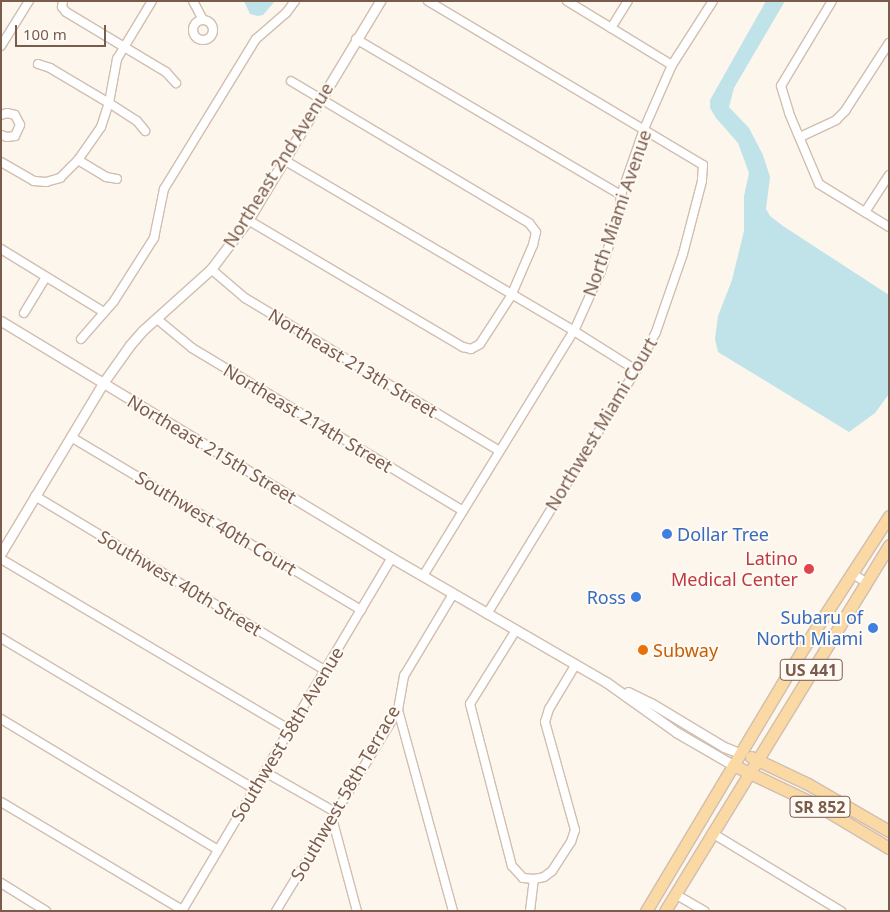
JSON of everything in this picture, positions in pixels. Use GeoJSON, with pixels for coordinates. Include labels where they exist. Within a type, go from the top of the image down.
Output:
{"type":"FeatureCollection","features":[{"type":"Feature","properties":{"kind":"main road","name":"US 441"},"geometry":{"type":"LineString","coordinates":[[646,911],[804,647],[889,516]]}},
{"type":"Feature","properties":{"kind":"main road","name":"US 441"},"geometry":{"type":"LineString","coordinates":[[665,911],[756,759],[889,545]]}},
{"type":"Feature","properties":{"kind":"main road","name":"SR 852"},"geometry":{"type":"LineString","coordinates":[[740,753],[808,784],[889,831]]}},
{"type":"Feature","properties":{"kind":"main road","name":"SR 852"},"geometry":{"type":"LineString","coordinates":[[732,765],[749,771],[819,806],[888,844]]}},
{"type":"Feature","properties":{"kind":"street"},"geometry":{"type":"LineString","coordinates":[[1,162],[34,181],[46,182],[60,178],[78,160],[101,127],[109,104],[117,59],[152,1]]}},
{"type":"Feature","properties":{"kind":"street"},"geometry":{"type":"LineString","coordinates":[[193,1],[203,20]]}},
{"type":"Feature","properties":{"kind":"street"},"geometry":{"type":"LineString","coordinates":[[82,339],[114,301],[154,238],[164,189],[256,39],[286,13],[295,1]]}},
{"type":"Feature","properties":{"kind":"street","name":"Northeast 2nd Avenue"},"geometry":{"type":"LineString","coordinates":[[1,553],[103,383],[130,345],[142,331],[211,269],[248,220],[380,1]]}},
{"type":"Feature","properties":{"kind":"street"},"geometry":{"type":"LineString","coordinates":[[428,1],[644,129]]}},
{"type":"Feature","properties":{"kind":"street"},"geometry":{"type":"LineString","coordinates":[[567,1],[672,65]]}},
{"type":"Feature","properties":{"kind":"street"},"geometry":{"type":"LineString","coordinates":[[611,28],[628,1]]}},
{"type":"Feature","properties":{"kind":"street","name":"North Miami Avenue"},"geometry":{"type":"LineString","coordinates":[[424,576],[574,331],[601,271],[619,214],[621,196],[644,129],[672,65],[713,1]]}},
{"type":"Feature","properties":{"kind":"street"},"geometry":{"type":"LineString","coordinates":[[832,1],[781,86],[789,113],[820,184],[889,227]]}},
{"type":"Feature","properties":{"kind":"street"},"geometry":{"type":"LineString","coordinates":[[1,46],[27,2]]}},
{"type":"Feature","properties":{"kind":"street"},"geometry":{"type":"LineString","coordinates":[[62,4],[66,12],[166,72],[176,83]]}},
{"type":"Feature","properties":{"kind":"street"},"geometry":{"type":"LineString","coordinates":[[356,39],[621,196]]}},
{"type":"Feature","properties":{"kind":"street"},"geometry":{"type":"LineString","coordinates":[[800,137],[836,120],[845,111],[889,43]]}},
{"type":"Feature","properties":{"kind":"street"},"geometry":{"type":"LineString","coordinates":[[38,64],[50,68],[137,121],[146,131]]}},
{"type":"Feature","properties":{"kind":"street"},"geometry":{"type":"LineString","coordinates":[[248,220],[463,347],[471,349],[480,344],[511,296],[534,245],[536,232],[528,223],[291,81]]}},
{"type":"Feature","properties":{"kind":"street"},"geometry":{"type":"LineString","coordinates":[[1,116],[7,113],[14,115],[20,125],[14,136],[2,137]]}},
{"type":"Feature","properties":{"kind":"street","name":"Northwest Miami Court"},"geometry":{"type":"LineString","coordinates":[[487,614],[636,370],[656,332],[683,254],[702,181],[703,165],[644,129]]}},
{"type":"Feature","properties":{"kind":"street"},"geometry":{"type":"LineString","coordinates":[[78,160],[106,177],[116,179]]}},
{"type":"Feature","properties":{"kind":"street"},"geometry":{"type":"LineString","coordinates":[[284,160],[511,296],[574,331],[636,370]]}},
{"type":"Feature","properties":{"kind":"street"},"geometry":{"type":"LineString","coordinates":[[865,212],[889,175]]}},
{"type":"Feature","properties":{"kind":"street"},"geometry":{"type":"LineString","coordinates":[[1,249],[104,312]]}},
{"type":"Feature","properties":{"kind":"street","name":"Northeast 213th Street"},"geometry":{"type":"LineString","coordinates":[[211,269],[245,298],[500,451]]}},
{"type":"Feature","properties":{"kind":"street"},"geometry":{"type":"LineString","coordinates":[[24,313],[46,277]]}},
{"type":"Feature","properties":{"kind":"street","name":"Northeast 214th Street"},"geometry":{"type":"LineString","coordinates":[[157,319],[192,348],[463,511]]}},
{"type":"Feature","properties":{"kind":"street","name":"Northeast 215th Street"},"geometry":{"type":"LineString","coordinates":[[1,321],[392,558],[606,682]]}},
{"type":"Feature","properties":{"kind":"street","name":"Southwest 40th Court"},"geometry":{"type":"LineString","coordinates":[[71,437],[361,610]]}},
{"type":"Feature","properties":{"kind":"street","name":"Southwest 40th Street"},"geometry":{"type":"LineString","coordinates":[[35,496],[325,670]]}},
{"type":"Feature","properties":{"kind":"street"},"geometry":{"type":"LineString","coordinates":[[1,558],[290,730]]}},
{"type":"Feature","properties":{"kind":"street","name":"Southwest 58th Avenue"},"geometry":{"type":"LineString","coordinates":[[182,910],[392,558]]}},
{"type":"Feature","properties":{"kind":"street"},"geometry":{"type":"LineString","coordinates":[[852,574],[866,582]]}},
{"type":"Feature","properties":{"kind":"street","name":"Southwest 58th Terrace"},"geometry":{"type":"LineString","coordinates":[[276,911],[398,710],[404,676],[453,594]]}},
{"type":"Feature","properties":{"kind":"street"},"geometry":{"type":"LineString","coordinates":[[516,630],[470,704],[512,866],[524,878],[534,880],[544,877],[552,871],[571,842],[575,830],[545,722],[549,709],[576,664]]}},
{"type":"Feature","properties":{"kind":"street"},"geometry":{"type":"LineString","coordinates":[[1,638],[254,789]]}},
{"type":"Feature","properties":{"kind":"street"},"geometry":{"type":"LineString","coordinates":[[606,682],[651,703],[724,747],[740,753]]}},
{"type":"Feature","properties":{"kind":"street"},"geometry":{"type":"LineString","coordinates":[[606,682],[676,732],[732,765]]}},
{"type":"Feature","properties":{"kind":"street"},"geometry":{"type":"LineString","coordinates":[[398,710],[453,911]]}},
{"type":"Feature","properties":{"kind":"street"},"geometry":{"type":"LineString","coordinates":[[1,720],[218,850]]}},
{"type":"Feature","properties":{"kind":"street"},"geometry":{"type":"LineString","coordinates":[[265,772],[333,815],[358,911]]}},
{"type":"Feature","properties":{"kind":"street"},"geometry":{"type":"LineString","coordinates":[[1,802],[182,910]]}},
{"type":"Feature","properties":{"kind":"street"},"geometry":{"type":"LineString","coordinates":[[712,833],[841,911]]}},
{"type":"Feature","properties":{"kind":"street"},"geometry":{"type":"LineString","coordinates":[[530,911],[534,880]]}},
{"type":"Feature","properties":{"kind":"street"},"geometry":{"type":"LineString","coordinates":[[1,884],[46,911]]}},
{"type":"Feature","properties":{"kind":"street"},"geometry":{"type":"LineString","coordinates":[[675,894],[704,911]]}},
{"type":"Feature","properties":{"kind":"water"},"geometry":{"type":"Polygon","coordinates":[[[244,1],[275,1],[263,15],[258,16],[250,14],[244,1]]]}},
{"type":"Feature","properties":{"kind":"water"},"geometry":{"type":"Polygon","coordinates":[[[766,1],[785,1],[734,88],[729,107],[749,128],[763,155],[770,177],[766,209],[770,216],[783,226],[889,295],[889,394],[875,413],[849,432],[718,352],[715,339],[718,316],[732,280],[744,231],[744,196],[749,173],[738,143],[716,118],[710,108],[710,100],[766,1]]]}},
{"type":"Feature","properties":{"kind":"place","name":"Dollar Tree"},"geometry":{"type":"Point","coordinates":[667,534]}},
{"type":"Feature","properties":{"kind":"place","name":"Latino Medical Center"},"geometry":{"type":"Point","coordinates":[809,569]}},
{"type":"Feature","properties":{"kind":"place","name":"Ross"},"geometry":{"type":"Point","coordinates":[636,597]}},
{"type":"Feature","properties":{"kind":"place","name":"Subaru of North Miami"},"geometry":{"type":"Point","coordinates":[873,628]}},
{"type":"Feature","properties":{"kind":"place","name":"Subway"},"geometry":{"type":"Point","coordinates":[643,650]}}]}
